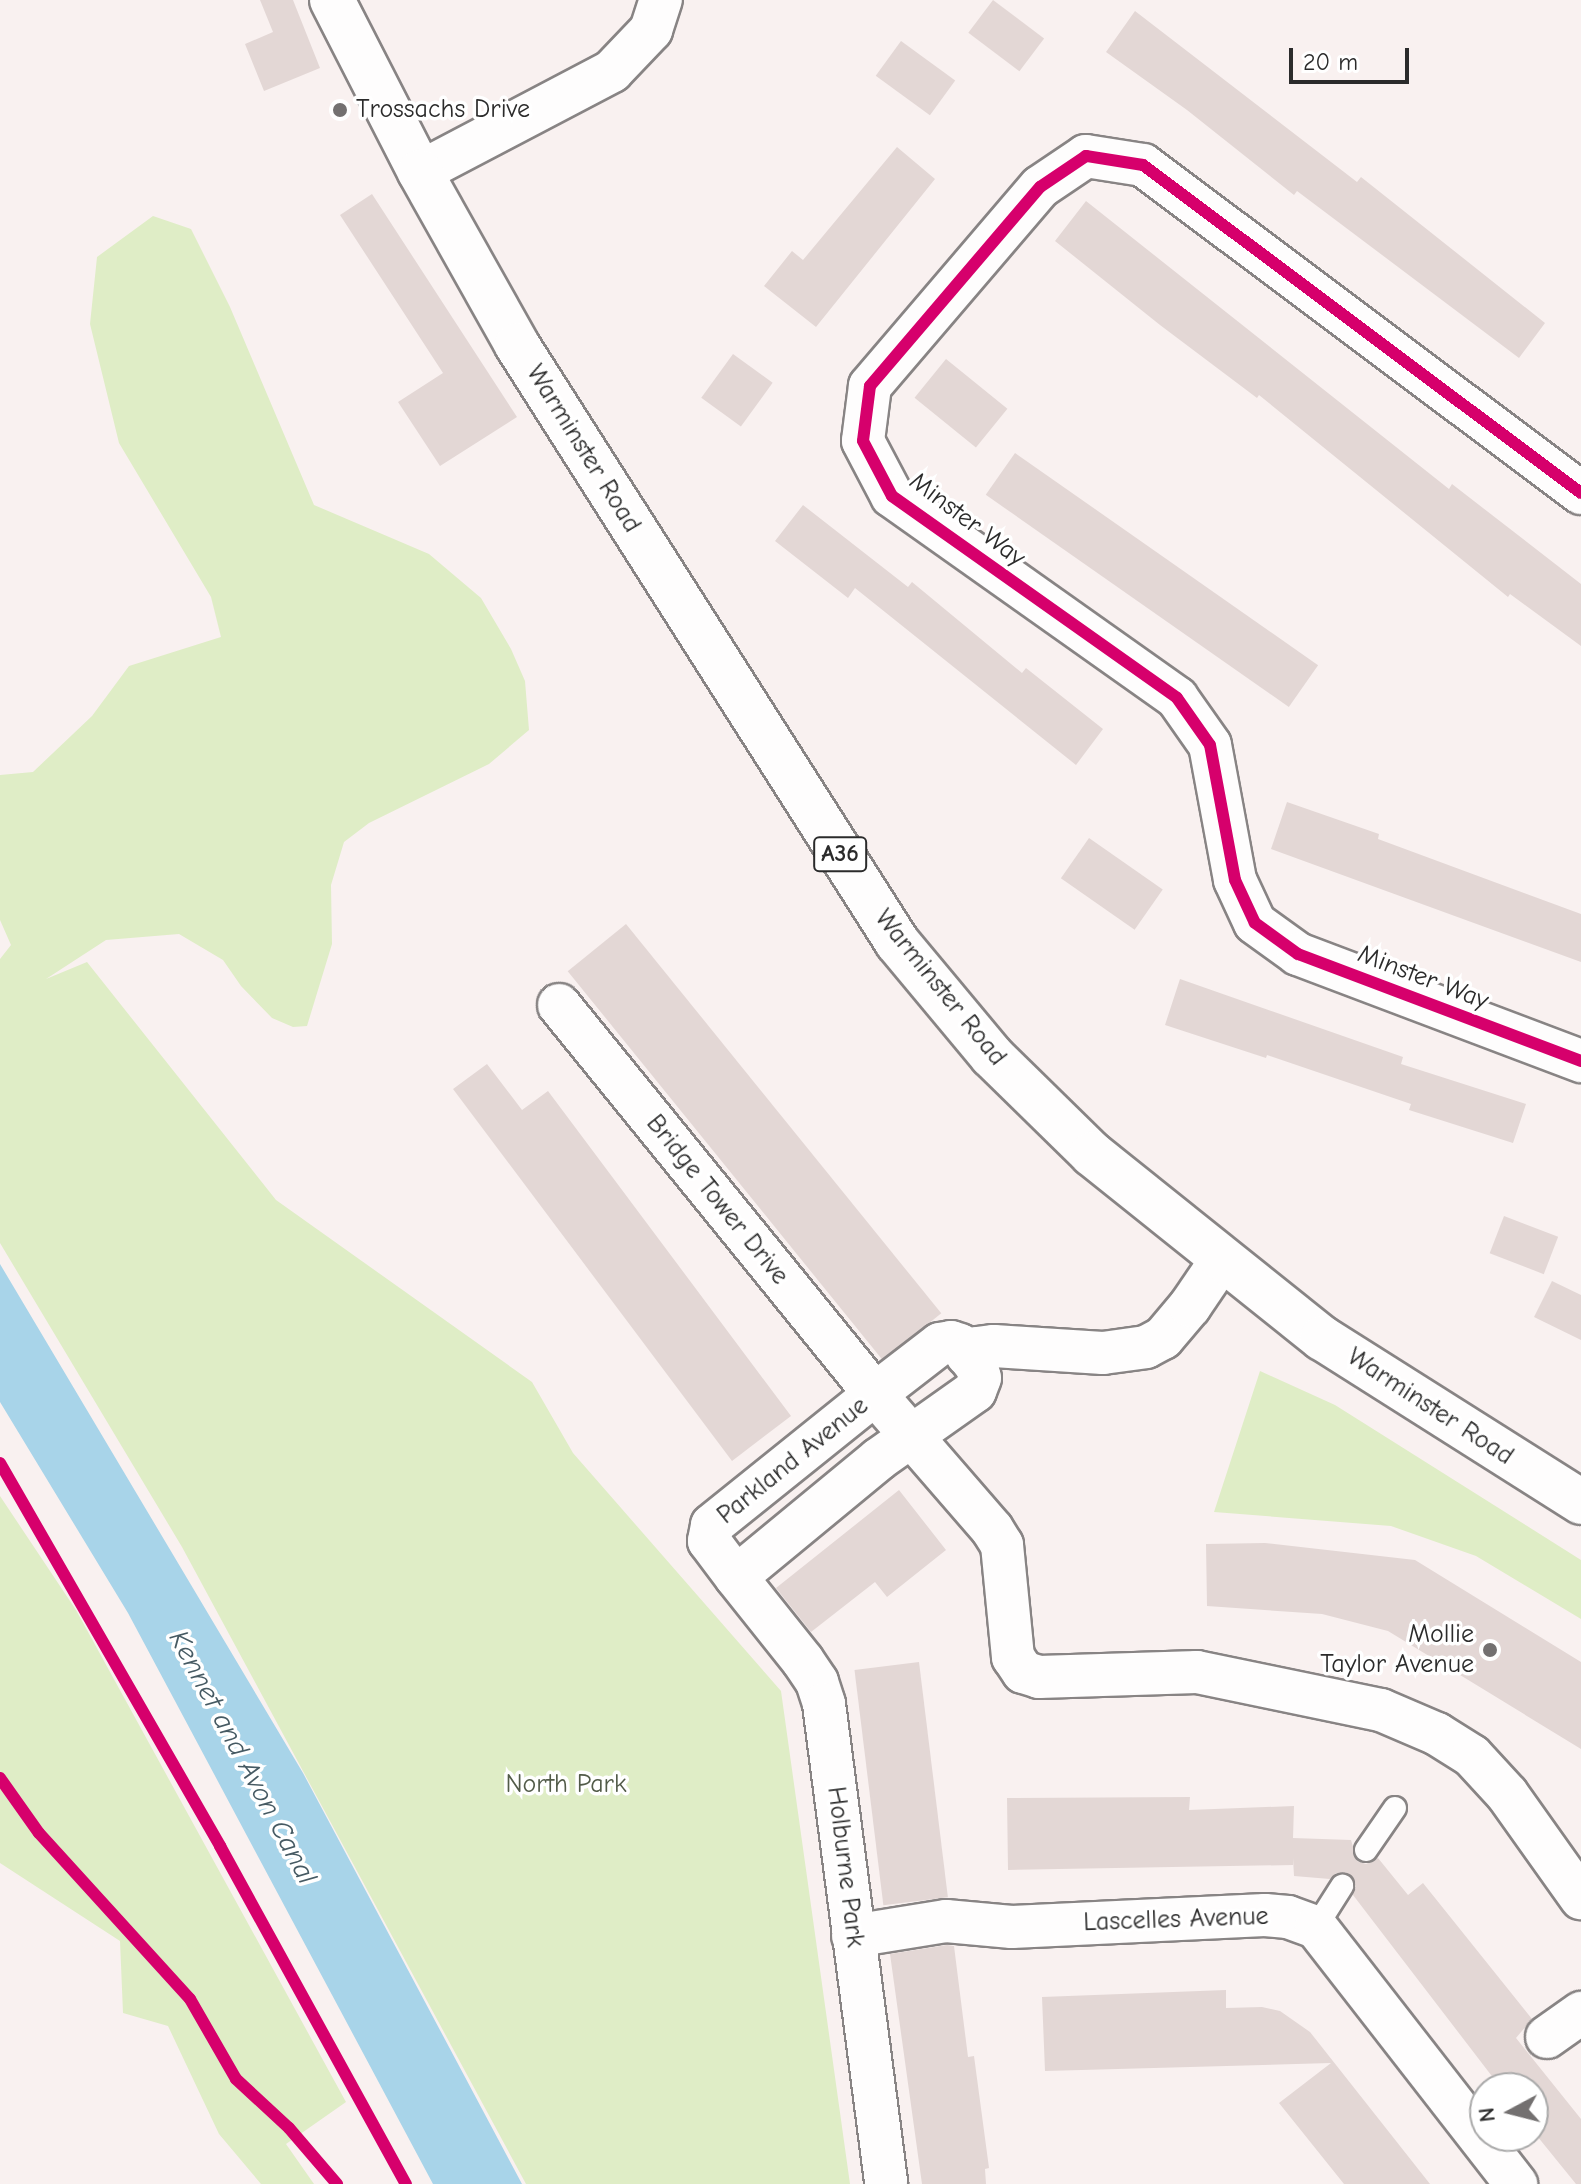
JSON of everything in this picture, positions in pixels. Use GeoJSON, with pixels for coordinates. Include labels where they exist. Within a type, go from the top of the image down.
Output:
{"type":"FeatureCollection","features":[{"type":"Feature","properties":{"kind":"highway","name":"Warminster Road"},"geometry":{"type":"LineString","coordinates":[[332,0],[420,172],[517,345],[897,942],[992,1056],[1092,1154],[1322,1338],[1581,1502]]}},
{"type":"Feature","properties":{"kind":"street"},"geometry":{"type":"LineString","coordinates":[[420,172],[612,71],[651,30],[661,0]]}},
{"type":"Feature","properties":{"kind":"street","name":"Minster Way"},"geometry":{"type":"LineString","coordinates":[[1581,493],[1143,165],[1086,156],[1040,187],[870,386],[863,441],[892,496],[1177,698],[1210,745],[1235,880],[1255,923],[1298,954],[1581,1061]]}},
{"type":"Feature","properties":{"kind":"street","name":"Bridge Tower Drive"},"geometry":{"type":"LineString","coordinates":[[559,1005],[875,1394]]}},
{"type":"Feature","properties":{"kind":"street","name":"Parkland Avenue"},"geometry":{"type":"LineString","coordinates":[[967,1355],[977,1348],[994,1346],[1103,1353],[1146,1347],[1163,1338],[1190,1306],[1222,1259]]}},
{"type":"Feature","properties":{"kind":"street","name":"Parkland Avenue"},"geometry":{"type":"LineString","coordinates":[[951,1342],[960,1345],[980,1378],[975,1391],[913,1435],[736,1577],[709,1541],[712,1525],[875,1394],[940,1344],[951,1342]]}},
{"type":"Feature","properties":{"kind":"street"},"geometry":{"type":"LineString","coordinates":[[875,1394],[913,1435],[1002,1545],[1013,1657],[1023,1672],[1039,1677],[1197,1672],[1381,1710],[1437,1734],[1472,1756],[1507,1794],[1581,1898]]}},
{"type":"Feature","properties":{"kind":"street","name":"Holburne Park"},"geometry":{"type":"LineString","coordinates":[[736,1577],[817,1682],[824,1704],[886,2184]]}},
{"type":"Feature","properties":{"kind":"street","name":"Lascelles Avenue"},"geometry":{"type":"LineString","coordinates":[[853,1936],[946,1921],[1012,1927],[1265,1915],[1288,1917],[1316,1927]]}},
{"type":"Feature","properties":{"kind":"street"},"geometry":{"type":"LineString","coordinates":[[1316,1927],[1516,2184]]}},
{"type":"Feature","properties":{"kind":"street"},"geometry":{"type":"LineString","coordinates":[[1547,2037],[1581,2013]]}},
{"type":"Feature","properties":{"kind":"lane"},"geometry":{"type":"LineString","coordinates":[[1366,1850],[1395,1808]]}},
{"type":"Feature","properties":{"kind":"lane"},"geometry":{"type":"LineString","coordinates":[[1316,1927],[1342,1886]]}},
{"type":"Feature","properties":{"kind":"green space","name":"North Park"},"geometry":{"type":"Polygon","coordinates":[[[153,216],[191,229],[230,307],[314,505],[429,554],[481,598],[511,649],[525,681],[529,730],[489,764],[369,823],[344,842],[331,885],[332,944],[307,1026],[293,1027],[272,1018],[241,986],[223,960],[179,934],[106,940],[46,979],[87,962],[276,1200],[532,1382],[573,1453],[781,1691],[850,2184],[526,2184],[182,1547],[0,1243],[0,959],[11,945],[0,920],[0,775],[33,772],[92,716],[129,666],[221,637],[211,597],[119,443],[90,324],[97,257],[153,216]]]}},
{"type":"Feature","properties":{"kind":"green space"},"geometry":{"type":"Polygon","coordinates":[[[1260,1371],[1335,1405],[1581,1560],[1581,1619],[1476,1556],[1391,1526],[1214,1512],[1260,1371]]]}},
{"type":"Feature","properties":{"kind":"green space"},"geometry":{"type":"Polygon","coordinates":[[[0,1496],[76,1610],[346,2102],[286,2144],[314,2184],[261,2184],[219,2134],[168,2026],[123,2013],[120,1941],[0,1863],[0,1496]]]}},
{"type":"Feature","properties":{"kind":"water","name":"Kennet and Avon Canal"},"geometry":{"type":"Polygon","coordinates":[[[0,1264],[303,1773],[522,2184],[433,2184],[128,1613],[0,1402],[0,1264]]]}},
{"type":"Feature","properties":{"kind":"building"},"geometry":{"type":"Polygon","coordinates":[[[260,0],[293,0],[320,68],[264,91],[245,44],[273,32],[260,0]]]}},
{"type":"Feature","properties":{"kind":"building"},"geometry":{"type":"Polygon","coordinates":[[[993,0],[1044,39],[1019,71],[968,33],[993,0]]]}},
{"type":"Feature","properties":{"kind":"building"},"geometry":{"type":"Polygon","coordinates":[[[1135,11],[1357,182],[1361,177],[1545,323],[1519,358],[1297,191],[1294,195],[1187,110],[1106,52],[1135,11]]]}},
{"type":"Feature","properties":{"kind":"building"},"geometry":{"type":"Polygon","coordinates":[[[901,41],[955,80],[930,115],[876,76],[901,41]]]}},
{"type":"Feature","properties":{"kind":"building"},"geometry":{"type":"Polygon","coordinates":[[[897,147],[935,179],[816,327],[764,286],[792,251],[803,260],[897,147]]]}},
{"type":"Feature","properties":{"kind":"building"},"geometry":{"type":"Polygon","coordinates":[[[372,194],[517,417],[440,466],[398,402],[443,373],[340,215],[372,194]]]}},
{"type":"Feature","properties":{"kind":"building"},"geometry":{"type":"Polygon","coordinates":[[[1086,201],[1449,489],[1452,484],[1581,584],[1581,646],[1510,594],[1508,597],[1259,395],[1257,398],[1160,325],[1055,241],[1086,201]]]}},
{"type":"Feature","properties":{"kind":"building"},"geometry":{"type":"Polygon","coordinates":[[[733,354],[773,383],[741,426],[701,398],[733,354]]]}},
{"type":"Feature","properties":{"kind":"building"},"geometry":{"type":"Polygon","coordinates":[[[946,359],[1007,409],[976,448],[915,398],[946,359]]]}},
{"type":"Feature","properties":{"kind":"building"},"geometry":{"type":"Polygon","coordinates":[[[1015,453],[1318,665],[1289,707],[986,495],[1015,453]]]}},
{"type":"Feature","properties":{"kind":"building"},"geometry":{"type":"Polygon","coordinates":[[[803,505],[908,587],[912,582],[1022,673],[1026,668],[1103,729],[1076,765],[855,588],[848,598],[775,541],[803,505]]]}},
{"type":"Feature","properties":{"kind":"building"},"geometry":{"type":"Polygon","coordinates":[[[1287,802],[1379,834],[1378,839],[1581,914],[1581,962],[1271,849],[1287,802]]]}},
{"type":"Feature","properties":{"kind":"building"},"geometry":{"type":"Polygon","coordinates":[[[1089,838],[1163,890],[1135,930],[1061,878],[1089,838]]]}},
{"type":"Feature","properties":{"kind":"building"},"geometry":{"type":"Polygon","coordinates":[[[626,924],[941,1313],[883,1361],[568,971],[626,924]]]}},
{"type":"Feature","properties":{"kind":"building"},"geometry":{"type":"Polygon","coordinates":[[[1180,979],[1403,1057],[1401,1064],[1526,1104],[1513,1143],[1409,1110],[1411,1104],[1267,1055],[1266,1058],[1165,1025],[1180,979]]]}},
{"type":"Feature","properties":{"kind":"building"},"geometry":{"type":"Polygon","coordinates":[[[487,1064],[522,1110],[548,1091],[791,1416],[732,1461],[453,1089],[487,1064]]]}},
{"type":"Feature","properties":{"kind":"building"},"geometry":{"type":"Polygon","coordinates":[[[1504,1216],[1558,1237],[1544,1274],[1490,1253],[1504,1216]]]}},
{"type":"Feature","properties":{"kind":"building"},"geometry":{"type":"Polygon","coordinates":[[[1552,1281],[1581,1295],[1581,1340],[1534,1317],[1552,1281]]]}},
{"type":"Feature","properties":{"kind":"building"},"geometry":{"type":"Polygon","coordinates":[[[899,1490],[946,1550],[887,1597],[875,1582],[811,1632],[776,1588],[899,1490]]]}},
{"type":"Feature","properties":{"kind":"building"},"geometry":{"type":"Polygon","coordinates":[[[1265,1543],[1415,1560],[1581,1662],[1581,1749],[1388,1631],[1322,1614],[1207,1606],[1206,1544],[1265,1543]]]}},
{"type":"Feature","properties":{"kind":"building"},"geometry":{"type":"Polygon","coordinates":[[[919,1662],[948,1897],[883,1905],[854,1670],[919,1662]]]}},
{"type":"Feature","properties":{"kind":"building"},"geometry":{"type":"Polygon","coordinates":[[[1190,1797],[1189,1810],[1294,1806],[1293,1838],[1351,1840],[1357,1861],[1366,1864],[1378,1858],[1408,1895],[1423,1883],[1532,2019],[1516,2038],[1543,2072],[1489,2072],[1353,1895],[1356,1886],[1349,1874],[1336,1873],[1330,1879],[1294,1876],[1293,1858],[1293,1865],[1008,1870],[1007,1798],[1190,1797]]]}},
{"type":"Feature","properties":{"kind":"building"},"geometry":{"type":"Polygon","coordinates":[[[954,1946],[968,2057],[974,2056],[989,2168],[985,2169],[986,2184],[922,2184],[890,1954],[954,1946]]]}},
{"type":"Feature","properties":{"kind":"building"},"geometry":{"type":"Polygon","coordinates":[[[1226,1990],[1226,2008],[1262,2007],[1280,2011],[1310,2032],[1430,2184],[1344,2184],[1279,2103],[1331,2063],[1045,2071],[1042,1997],[1226,1990]]]}},
{"type":"Feature","properties":{"kind":"building"},"geometry":{"type":"Polygon","coordinates":[[[1549,2079],[1581,2119],[1581,2184],[1576,2184],[1549,2151],[1549,2079]]]}},
{"type":"Feature","properties":{"kind":"cycle path"},"geometry":{"type":"LineString","coordinates":[[1581,493],[1143,165],[1086,156],[1040,187],[870,386],[863,441],[892,496],[1177,698],[1210,745],[1235,880],[1255,923],[1298,954],[1581,1061]]}},
{"type":"Feature","properties":{"kind":"cycle path"},"geometry":{"type":"LineString","coordinates":[[0,1463],[220,1846],[406,2184]]}},
{"type":"Feature","properties":{"kind":"cycle path"},"geometry":{"type":"LineString","coordinates":[[0,1778],[39,1833],[190,1999],[236,2079],[289,2128],[337,2184]]}},
{"type":"Feature","properties":{"kind":"place","name":"Trossachs Drive"},"geometry":{"type":"Point","coordinates":[340,110]}},
{"type":"Feature","properties":{"kind":"place","name":"Mollie Taylor Avenue"},"geometry":{"type":"Point","coordinates":[1490,1650]}}]}
